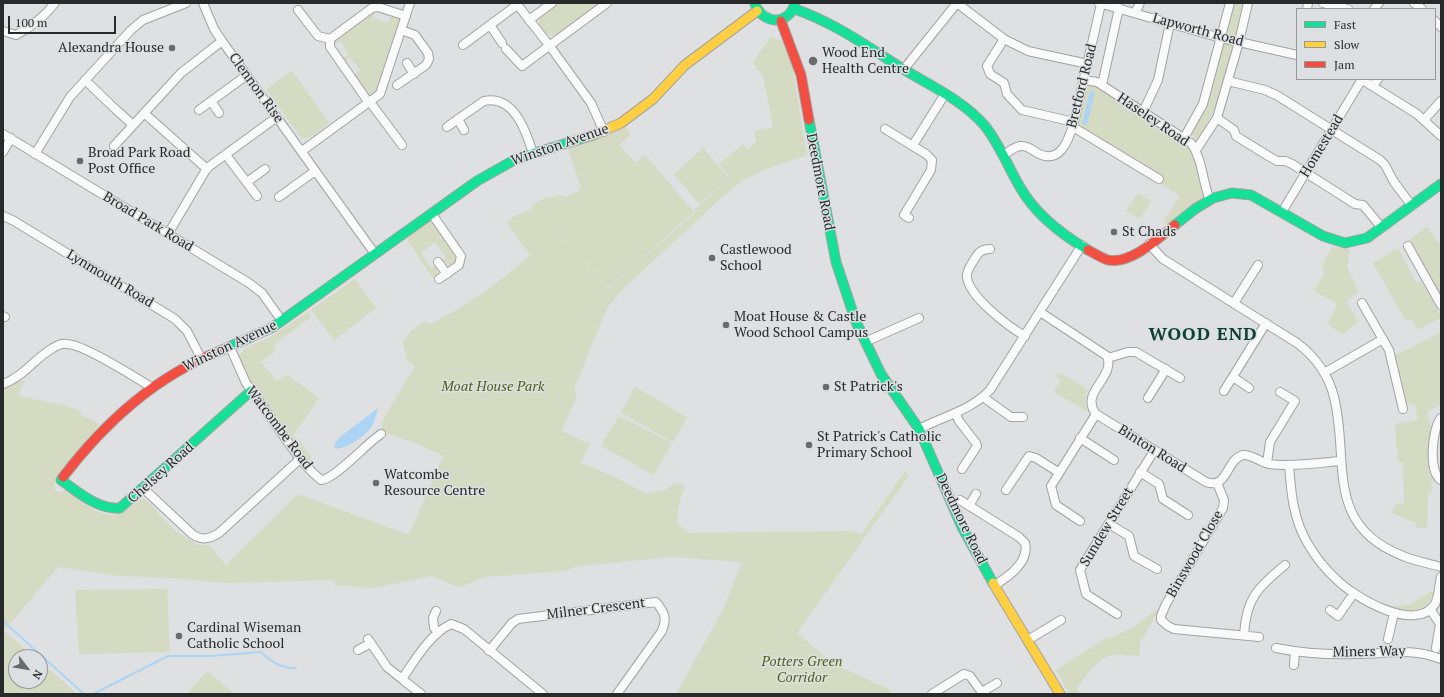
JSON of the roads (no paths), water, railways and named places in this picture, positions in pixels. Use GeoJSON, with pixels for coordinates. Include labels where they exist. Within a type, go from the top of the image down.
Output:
{"type":"FeatureCollection","features":[{"type":"Feature","properties":{"kind":"street"},"geometry":{"type":"LineString","coordinates":[[3,31],[16,36],[27,30],[44,17],[55,3]]}},
{"type":"Feature","properties":{"kind":"street"},"geometry":{"type":"LineString","coordinates":[[35,154],[62,109],[77,93],[84,80],[136,25],[148,18],[186,3]]}},
{"type":"Feature","properties":{"kind":"street","name":"Clennon Rise"},"geometry":{"type":"LineString","coordinates":[[203,3],[214,29],[222,41],[375,254]]}},
{"type":"Feature","properties":{"kind":"street"},"geometry":{"type":"LineString","coordinates":[[302,151],[380,94],[410,3]]}},
{"type":"Feature","properties":{"kind":"street"},"geometry":{"type":"LineString","coordinates":[[529,20],[552,3]]}},
{"type":"Feature","properties":{"kind":"street"},"geometry":{"type":"LineString","coordinates":[[490,25],[504,46],[522,66],[607,3]]}},
{"type":"Feature","properties":{"kind":"street"},"geometry":{"type":"LineString","coordinates":[[904,69],[957,3],[1004,39],[1028,51],[1088,64]]}},
{"type":"Feature","properties":{"kind":"street","name":"Lapworth Road"},"geometry":{"type":"LineString","coordinates":[[1100,3],[1221,38],[1296,53]]}},
{"type":"Feature","properties":{"kind":"street","name":"Bretford Road"},"geometry":{"type":"LineString","coordinates":[[1004,155],[1020,146],[1026,147],[1047,157],[1056,156],[1071,134],[1088,64],[1100,3]]}},
{"type":"Feature","properties":{"kind":"street"},"geometry":{"type":"LineString","coordinates":[[1135,13],[1140,3]]}},
{"type":"Feature","properties":{"kind":"street"},"geometry":{"type":"LineString","coordinates":[[1184,138],[1203,104],[1230,3]]}},
{"type":"Feature","properties":{"kind":"street"},"geometry":{"type":"LineString","coordinates":[[1196,150],[1217,118],[1239,42],[1248,3]]}},
{"type":"Feature","properties":{"kind":"street"},"geometry":{"type":"LineString","coordinates":[[1323,3],[1344,8]]}},
{"type":"Feature","properties":{"kind":"street"},"geometry":{"type":"LineString","coordinates":[[463,45],[517,4],[591,103],[604,132]]}},
{"type":"Feature","properties":{"kind":"street"},"geometry":{"type":"LineString","coordinates":[[756,7],[762,16],[781,21],[789,17],[795,6],[825,20],[964,107],[981,121],[992,135],[1025,196],[1036,210],[1050,224],[1082,245],[1101,257],[1116,261],[1132,256],[1210,200],[1227,193],[1245,193],[1259,198],[1323,236],[1346,243],[1366,238],[1439,189]]}},
{"type":"Feature","properties":{"kind":"street"},"geometry":{"type":"LineString","coordinates":[[330,40],[372,8],[378,7],[406,16]]}},
{"type":"Feature","properties":{"kind":"street","name":"Winston Avenue"},"geometry":{"type":"LineString","coordinates":[[61,480],[88,444],[106,424],[151,387],[201,358],[261,334],[282,321],[503,165],[533,153],[604,132],[641,110],[685,65],[756,7]]}},
{"type":"Feature","properties":{"kind":"street","name":"Bretford Road"},"geometry":{"type":"LineString","coordinates":[[1102,85],[1119,8]]}},
{"type":"Feature","properties":{"kind":"street"},"geometry":{"type":"LineString","coordinates":[[298,10],[318,36],[330,40]]}},
{"type":"Feature","properties":{"kind":"street","name":"Deedmore Road"},"geometry":{"type":"LineString","coordinates":[[781,21],[801,75],[817,172],[836,262],[856,322],[881,374],[919,429],[962,528],[1060,694]]}},
{"type":"Feature","properties":{"kind":"street"},"geometry":{"type":"LineString","coordinates":[[1143,112],[1158,80],[1170,23]]}},
{"type":"Feature","properties":{"kind":"street"},"geometry":{"type":"LineString","coordinates":[[397,85],[426,65],[429,56],[415,35],[401,30]]}},
{"type":"Feature","properties":{"kind":"street"},"geometry":{"type":"LineString","coordinates":[[1004,39],[987,66],[990,74],[1004,83],[1007,94],[1022,110],[1073,125],[1159,179]]}},
{"type":"Feature","properties":{"kind":"street"},"geometry":{"type":"LineString","coordinates":[[330,40],[330,47],[402,145]]}},
{"type":"Feature","properties":{"kind":"street"},"geometry":{"type":"LineString","coordinates":[[114,146],[188,66],[222,41]]}},
{"type":"Feature","properties":{"kind":"street"},"geometry":{"type":"LineString","coordinates":[[407,63],[414,74]]}},
{"type":"Feature","properties":{"kind":"street"},"geometry":{"type":"LineString","coordinates":[[199,110],[247,75]]}},
{"type":"Feature","properties":{"kind":"street"},"geometry":{"type":"LineString","coordinates":[[84,80],[132,125]]}},
{"type":"Feature","properties":{"kind":"street","name":"Haseley Road"},"geometry":{"type":"LineString","coordinates":[[1084,80],[1097,82],[1184,138],[1196,150],[1200,159],[1203,180],[1210,200]]}},
{"type":"Feature","properties":{"kind":"street","name":"Homestead"},"geometry":{"type":"LineString","coordinates":[[1282,212],[1361,80]]}},
{"type":"Feature","properties":{"kind":"street"},"geometry":{"type":"LineString","coordinates":[[1228,81],[1265,90],[1278,96],[1332,129],[1385,165],[1394,182],[1412,206]]}},
{"type":"Feature","properties":{"kind":"street"},"geometry":{"type":"LineString","coordinates":[[1376,82],[1424,120],[1441,136]]}},
{"type":"Feature","properties":{"kind":"street"},"geometry":{"type":"LineString","coordinates":[[913,146],[945,94]]}},
{"type":"Feature","properties":{"kind":"street"},"geometry":{"type":"LineString","coordinates":[[211,101],[219,113]]}},
{"type":"Feature","properties":{"kind":"street"},"geometry":{"type":"LineString","coordinates":[[447,127],[484,101],[500,103],[511,110],[520,120],[533,153]]}},
{"type":"Feature","properties":{"kind":"street"},"geometry":{"type":"LineString","coordinates":[[1424,120],[1441,101]]}},
{"type":"Feature","properties":{"kind":"street"},"geometry":{"type":"LineString","coordinates":[[144,113],[207,170]]}},
{"type":"Feature","properties":{"kind":"street"},"geometry":{"type":"LineString","coordinates":[[168,234],[207,170],[277,117]]}},
{"type":"Feature","properties":{"kind":"street"},"geometry":{"type":"LineString","coordinates":[[1217,118],[1234,130],[1236,136],[1270,157],[1277,161],[1292,164],[1354,204],[1363,206],[1382,228]]}},
{"type":"Feature","properties":{"kind":"street"},"geometry":{"type":"LineString","coordinates":[[458,119],[464,130]]}},
{"type":"Feature","properties":{"kind":"street"},"geometry":{"type":"LineString","coordinates":[[885,129],[929,156],[932,165],[931,170],[904,215],[909,218]]}},
{"type":"Feature","properties":{"kind":"street","name":"Broad Park Road"},"geometry":{"type":"LineString","coordinates":[[3,134],[257,288],[282,321]]}},
{"type":"Feature","properties":{"kind":"street"},"geometry":{"type":"LineString","coordinates":[[3,152],[11,138]]}},
{"type":"Feature","properties":{"kind":"street"},"geometry":{"type":"LineString","coordinates":[[226,155],[257,196]]}},
{"type":"Feature","properties":{"kind":"street"},"geometry":{"type":"LineString","coordinates":[[247,182],[265,169]]}},
{"type":"Feature","properties":{"kind":"street"},"geometry":{"type":"LineString","coordinates":[[279,197],[315,171]]}},
{"type":"Feature","properties":{"kind":"street"},"geometry":{"type":"LineString","coordinates":[[432,214],[461,256],[460,265],[439,279]]}},
{"type":"Feature","properties":{"kind":"street","name":"Lynmouth Road"},"geometry":{"type":"LineString","coordinates":[[3,216],[175,319],[187,331],[201,358]]}},
{"type":"Feature","properties":{"kind":"street"},"geometry":{"type":"LineString","coordinates":[[1149,244],[1163,259],[1304,348],[1324,373],[1335,401],[1342,483],[1352,512],[1366,531],[1376,541],[1394,552],[1441,567]]}},
{"type":"Feature","properties":{"kind":"street"},"geometry":{"type":"LineString","coordinates":[[919,429],[956,414],[983,397],[996,382],[1082,245]]}},
{"type":"Feature","properties":{"kind":"street"},"geometry":{"type":"LineString","coordinates":[[1408,246],[1441,304]]}},
{"type":"Feature","properties":{"kind":"street"},"geometry":{"type":"LineString","coordinates":[[990,249],[984,249],[979,253],[967,272],[967,280],[987,307],[1005,323],[1025,336]]}},
{"type":"Feature","properties":{"kind":"street"},"geometry":{"type":"LineString","coordinates":[[438,262],[446,274]]}},
{"type":"Feature","properties":{"kind":"street"},"geometry":{"type":"LineString","coordinates":[[1234,303],[1258,265]]}},
{"type":"Feature","properties":{"kind":"street"},"geometry":{"type":"LineString","coordinates":[[1362,303],[1390,350],[1403,409]]}},
{"type":"Feature","properties":{"kind":"street"},"geometry":{"type":"LineString","coordinates":[[1040,312],[1105,353],[1108,358],[1108,370],[1092,397],[1092,409],[1096,414],[1058,472],[1051,486],[1056,505],[1080,521]]}},
{"type":"Feature","properties":{"kind":"street"},"geometry":{"type":"LineString","coordinates":[[865,342],[919,318]]}},
{"type":"Feature","properties":{"kind":"street"},"geometry":{"type":"LineString","coordinates":[[1224,391],[1266,324]]}},
{"type":"Feature","properties":{"kind":"street"},"geometry":{"type":"LineString","coordinates":[[1324,373],[1383,339]]}},
{"type":"Feature","properties":{"kind":"street"},"geometry":{"type":"LineString","coordinates":[[3,384],[14,379],[52,348],[65,343],[71,344],[109,362],[151,387]]}},
{"type":"Feature","properties":{"kind":"street","name":"Watcombe Road"},"geometry":{"type":"LineString","coordinates":[[230,347],[241,376],[300,459],[316,477],[326,480],[332,477],[364,446],[381,434]]}},
{"type":"Feature","properties":{"kind":"street"},"geometry":{"type":"LineString","coordinates":[[1108,358],[1128,352],[1136,352],[1180,378]]}},
{"type":"Feature","properties":{"kind":"street"},"geometry":{"type":"LineString","coordinates":[[1148,398],[1166,369]]}},
{"type":"Feature","properties":{"kind":"street"},"geometry":{"type":"LineString","coordinates":[[1232,377],[1249,388]]}},
{"type":"Feature","properties":{"kind":"street","name":"Chelsey Road"},"geometry":{"type":"LineString","coordinates":[[61,480],[109,509],[115,510],[126,505],[251,391]]}},
{"type":"Feature","properties":{"kind":"street"},"geometry":{"type":"LineString","coordinates":[[1266,463],[1270,442],[1295,402],[1280,392]]}},
{"type":"Feature","properties":{"kind":"street"},"geometry":{"type":"LineString","coordinates":[[983,397],[1011,417],[1023,417]]}},
{"type":"Feature","properties":{"kind":"street"},"geometry":{"type":"LineString","coordinates":[[956,414],[959,421],[977,446],[962,469]]}},
{"type":"Feature","properties":{"kind":"street","name":"Binton Road"},"geometry":{"type":"LineString","coordinates":[[1096,414],[1206,482],[1217,483]]}},
{"type":"Feature","properties":{"kind":"street"},"geometry":{"type":"LineString","coordinates":[[1441,418],[1435,430],[1433,467],[1438,478],[1441,480]]}},
{"type":"Feature","properties":{"kind":"street"},"geometry":{"type":"LineString","coordinates":[[1080,438],[1114,460]]}},
{"type":"Feature","properties":{"kind":"street","name":"Sundew Street"},"geometry":{"type":"LineString","coordinates":[[1117,614],[1086,594],[1080,570],[1154,451]]}},
{"type":"Feature","properties":{"kind":"street"},"geometry":{"type":"LineString","coordinates":[[1006,490],[1029,456],[1036,458],[1058,472]]}},
{"type":"Feature","properties":{"kind":"street"},"geometry":{"type":"LineString","coordinates":[[1217,483],[1223,478],[1236,459],[1242,456],[1249,456],[1266,463],[1289,464],[1340,461]]}},
{"type":"Feature","properties":{"kind":"street"},"geometry":{"type":"LineString","coordinates":[[144,489],[192,534],[201,539],[206,539],[219,533],[300,459]]}},
{"type":"Feature","properties":{"kind":"street"},"geometry":{"type":"LineString","coordinates":[[1289,464],[1293,503],[1300,528],[1307,543],[1328,571],[1354,593],[1371,603],[1394,613],[1417,616],[1430,609],[1435,603],[1441,577]]}},
{"type":"Feature","properties":{"kind":"street"},"geometry":{"type":"LineString","coordinates":[[1140,472],[1159,484],[1163,499],[1188,515]]}},
{"type":"Feature","properties":{"kind":"street","name":"Binswood Close"},"geometry":{"type":"LineString","coordinates":[[1217,483],[1224,500],[1223,508],[1166,604],[1161,616],[1164,623],[1174,629],[1244,636]]}},
{"type":"Feature","properties":{"kind":"street"},"geometry":{"type":"LineString","coordinates":[[969,506],[976,494]]}},
{"type":"Feature","properties":{"kind":"street"},"geometry":{"type":"LineString","coordinates":[[960,500],[1020,536],[1025,543],[1026,553],[1016,570],[995,585]]}},
{"type":"Feature","properties":{"kind":"street"},"geometry":{"type":"LineString","coordinates":[[1109,524],[1128,536],[1134,556],[1157,570]]}},
{"type":"Feature","properties":{"kind":"street"},"geometry":{"type":"LineString","coordinates":[[1259,637],[1244,636],[1246,611],[1251,600],[1267,579],[1285,565]]}},
{"type":"Feature","properties":{"kind":"street"},"geometry":{"type":"LineString","coordinates":[[1330,610],[1338,616],[1354,593]]}},
{"type":"Feature","properties":{"kind":"street","name":"Milner Crescent"},"geometry":{"type":"LineString","coordinates":[[489,650],[512,623],[518,619],[656,602],[666,616],[662,631],[617,694]]}},
{"type":"Feature","properties":{"kind":"street"},"geometry":{"type":"LineString","coordinates":[[1430,609],[1440,624],[1436,648]]}},
{"type":"Feature","properties":{"kind":"street"},"geometry":{"type":"LineString","coordinates":[[436,611],[433,618],[434,628],[439,632]]}},
{"type":"Feature","properties":{"kind":"street"},"geometry":{"type":"LineString","coordinates":[[1388,639],[1394,613]]}},
{"type":"Feature","properties":{"kind":"street"},"geometry":{"type":"LineString","coordinates":[[1028,640],[1061,620]]}},
{"type":"Feature","properties":{"kind":"street"},"geometry":{"type":"LineString","coordinates":[[402,679],[416,659],[439,632],[452,624],[464,629],[543,694]]}},
{"type":"Feature","properties":{"kind":"street"},"geometry":{"type":"LineString","coordinates":[[358,650],[369,641],[388,667],[421,694]]}},
{"type":"Feature","properties":{"kind":"street","name":"Miners Way"},"geometry":{"type":"LineString","coordinates":[[1276,648],[1295,652],[1354,654],[1406,651],[1441,659]]}},
{"type":"Feature","properties":{"kind":"street"},"geometry":{"type":"LineString","coordinates":[[1294,665],[1295,652]]}},
{"type":"Feature","properties":{"kind":"street"},"geometry":{"type":"LineString","coordinates":[[932,694],[964,674],[970,676],[982,693],[997,683]]}},
{"type":"Feature","properties":{"kind":"water"},"geometry":{"type":"Polygon","coordinates":[[[1090,91],[1095,92],[1087,125],[1082,124],[1090,91]]]}},
{"type":"Feature","properties":{"kind":"water"},"geometry":{"type":"Polygon","coordinates":[[[378,408],[373,425],[367,432],[348,446],[338,449],[334,448],[335,443],[340,437],[378,408]]]}},
{"type":"Feature","properties":{"kind":"waterway"},"geometry":{"type":"LineString","coordinates":[[3,621],[84,694]]}},
{"type":"Feature","properties":{"kind":"waterway"},"geometry":{"type":"LineString","coordinates":[[93,694],[168,656],[212,656],[261,652],[277,664],[296,668]]}},
{"type":"Feature","properties":{"kind":"place","name":"Alexandra House"},"geometry":{"type":"Point","coordinates":[172,48]}},
{"type":"Feature","properties":{"kind":"place","name":"Wood End Health Centre"},"geometry":{"type":"Point","coordinates":[813,61]}},
{"type":"Feature","properties":{"kind":"place","name":"Broad Park Road Post Office"},"geometry":{"type":"Point","coordinates":[80,161]}},
{"type":"Feature","properties":{"kind":"place","name":"St Chads"},"geometry":{"type":"Point","coordinates":[1114,232]}},
{"type":"Feature","properties":{"kind":"place","name":"Castlewood School"},"geometry":{"type":"Point","coordinates":[712,258]}},
{"type":"Feature","properties":{"kind":"place","name":"Moat House & Castle Wood School Campus"},"geometry":{"type":"Point","coordinates":[726,325]}},
{"type":"Feature","properties":{"kind":"place","name":"St Patrick's"},"geometry":{"type":"Point","coordinates":[826,387]}},
{"type":"Feature","properties":{"kind":"place","name":"St Patrick's Catholic Primary School"},"geometry":{"type":"Point","coordinates":[809,445]}},
{"type":"Feature","properties":{"kind":"place","name":"Watcombe Resource Centre"},"geometry":{"type":"Point","coordinates":[376,483]}},
{"type":"Feature","properties":{"kind":"place","name":"Cardinal Wiseman Catholic School"},"geometry":{"type":"Point","coordinates":[179,636]}},
{"type":"Feature","properties":{"kind":"district","name":"WOOD END"},"geometry":{"type":"Point","coordinates":[1203,335]}},
{"type":"Feature","properties":{"kind":"park label","name":"Moat House Park"},"geometry":{"type":"Point","coordinates":[493,387]}},
{"type":"Feature","properties":{"kind":"park label","name":"Potters Green Corridor"},"geometry":{"type":"Point","coordinates":[802,670]}}]}
